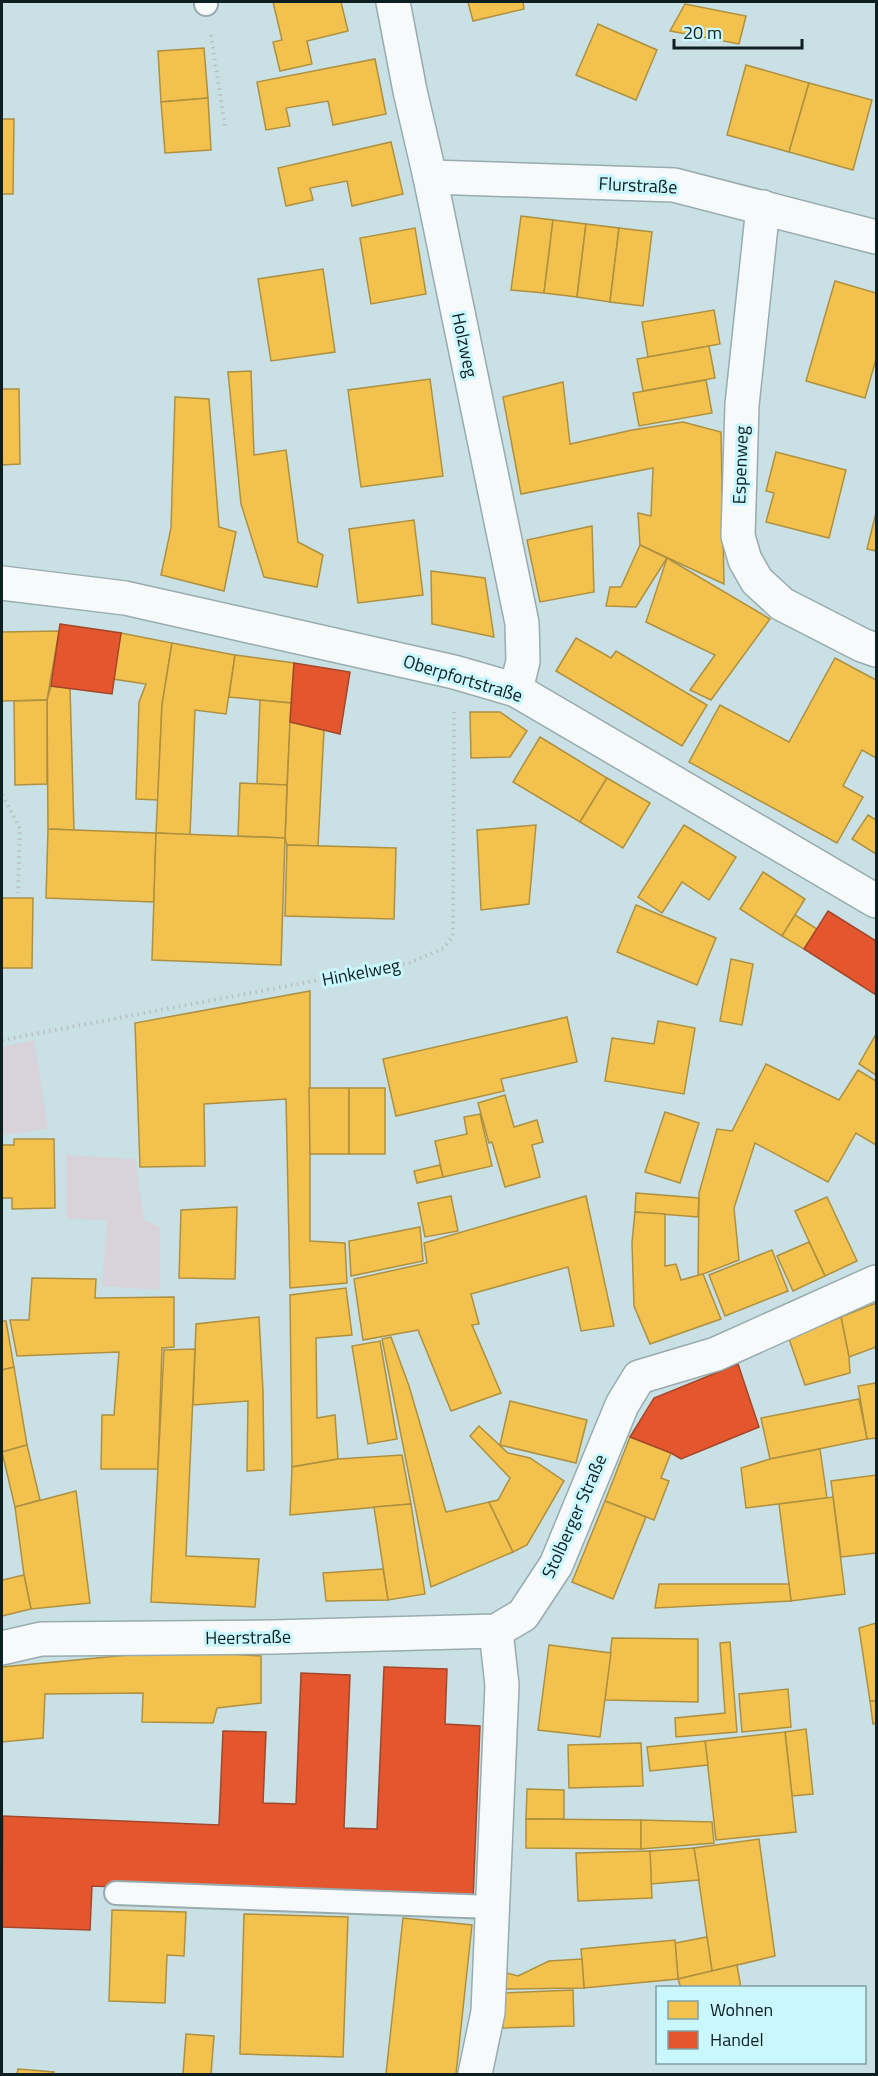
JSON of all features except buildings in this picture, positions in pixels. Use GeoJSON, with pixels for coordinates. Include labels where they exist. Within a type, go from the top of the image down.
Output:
{"type":"FeatureCollection","features":[{"type":"Feature","properties":{"kind":"street","name":"Holzweg"},"geometry":{"type":"LineString","coordinates":[[393,2],[522,623],[523,661],[516,690]]}},
{"type":"Feature","properties":{"kind":"street","name":"Flurstraße"},"geometry":{"type":"LineString","coordinates":[[430,177],[674,185],[876,237]]}},
{"type":"Feature","properties":{"kind":"street","name":"Espenweg"},"geometry":{"type":"LineString","coordinates":[[763,207],[742,405],[738,536],[745,560],[757,581],[782,604],[876,650]]}},
{"type":"Feature","properties":{"kind":"street","name":"Oberpfortstraße"},"geometry":{"type":"LineString","coordinates":[[2,583],[125,598],[454,672],[516,690],[876,901]]}},
{"type":"Feature","properties":{"kind":"street","name":"Stolberger Straße"},"geometry":{"type":"LineString","coordinates":[[496,1630],[523,1615],[556,1565],[622,1405],[639,1377],[716,1354],[876,1282]]}},
{"type":"Feature","properties":{"kind":"street","name":"Heerstraße"},"geometry":{"type":"LineString","coordinates":[[2,1648],[41,1640],[272,1637],[496,1630]]}},
{"type":"Feature","properties":{"kind":"street"},"geometry":{"type":"LineString","coordinates":[[475,2074],[488,2012],[502,1685],[496,1630]]}},
{"type":"Feature","properties":{"kind":"lane"},"geometry":{"type":"LineString","coordinates":[[116,1893],[492,1907]]}},
{"type":"Feature","properties":{"kind":"path"},"geometry":{"type":"LineString","coordinates":[[206,3],[225,126]]}},
{"type":"Feature","properties":{"kind":"path","name":"Hinkelweg"},"geometry":{"type":"LineString","coordinates":[[2,1040],[409,963],[444,948],[453,936],[454,672]]}},
{"type":"Feature","properties":{"kind":"path"},"geometry":{"type":"LineString","coordinates":[[2,795],[20,828],[18,893]]}},
{"type":"Feature","properties":{"kind":"shaded area"},"geometry":{"type":"Polygon","coordinates":[[[34,1040],[48,1129],[2,1135],[2,1047],[34,1040]]]}},
{"type":"Feature","properties":{"kind":"shaded area"},"geometry":{"type":"Polygon","coordinates":[[[66,1155],[135,1159],[144,1220],[160,1227],[160,1290],[102,1286],[107,1220],[66,1219],[66,1155]]]}}]}
